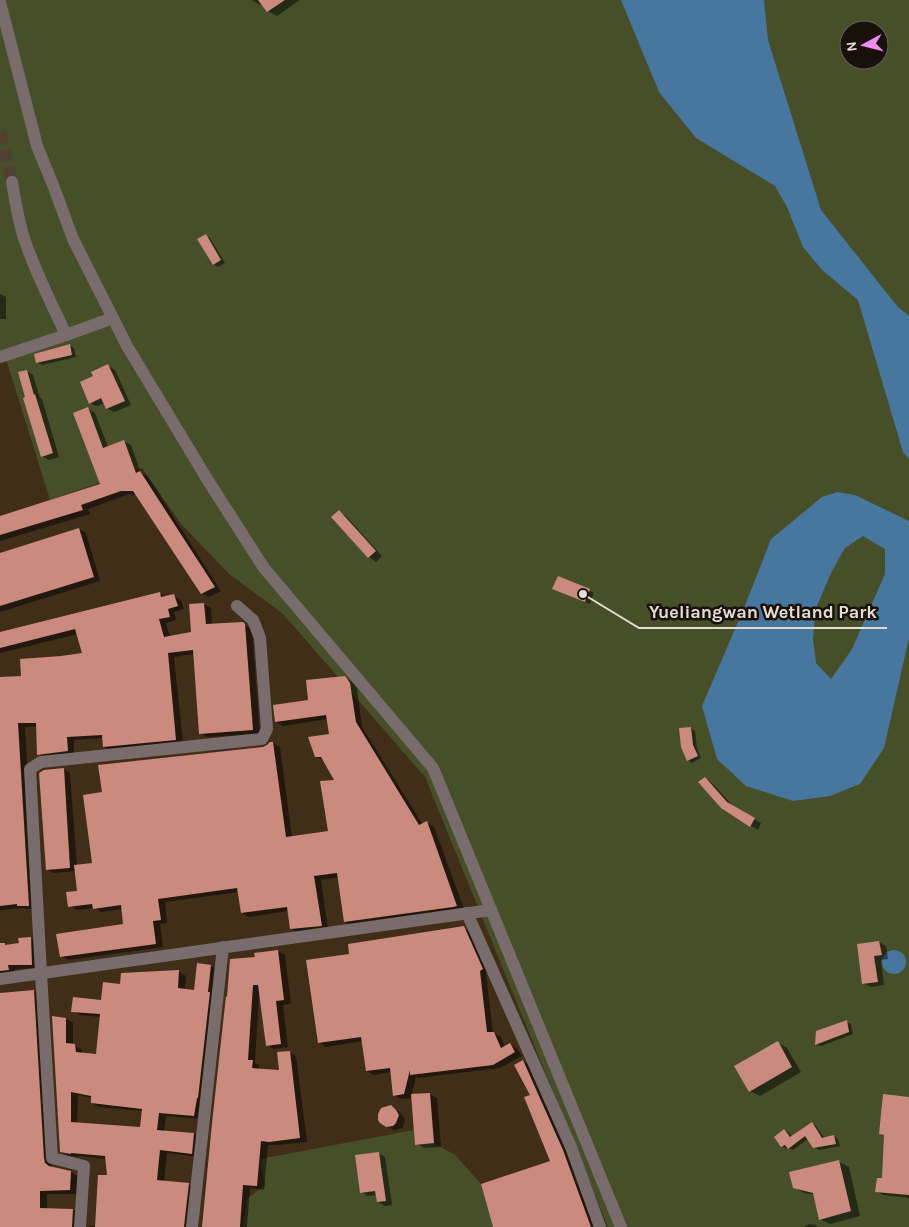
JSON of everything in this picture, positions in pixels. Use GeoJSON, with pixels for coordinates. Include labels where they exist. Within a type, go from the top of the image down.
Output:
{"type":"FeatureCollection","features":[{"type":"Feature","properties":{"kind":"street"},"geometry":{"type":"LineString","coordinates":[[0,2],[37,146],[73,239],[127,346],[207,479],[264,568],[433,768],[621,1227]]}},
{"type":"Feature","properties":{"kind":"street"},"geometry":{"type":"LineString","coordinates":[[12,182],[24,236],[41,282],[66,335]]}},
{"type":"Feature","properties":{"kind":"street"},"geometry":{"type":"LineString","coordinates":[[0,358],[113,318]]}},
{"type":"Feature","properties":{"kind":"street"},"geometry":{"type":"LineString","coordinates":[[80,1227],[84,1166],[52,1158],[40,973],[30,769],[41,762],[262,739],[267,729],[260,638],[253,620],[237,606]]}},
{"type":"Feature","properties":{"kind":"street"},"geometry":{"type":"LineString","coordinates":[[0,979],[491,910]]}},
{"type":"Feature","properties":{"kind":"street"},"geometry":{"type":"LineString","coordinates":[[467,914],[571,1147],[600,1227]]}},
{"type":"Feature","properties":{"kind":"street"},"geometry":{"type":"LineString","coordinates":[[192,1227],[223,947]]}},
{"type":"Feature","properties":{"kind":"shaded area"},"geometry":{"type":"Polygon","coordinates":[[[5,356],[50,500],[141,468],[181,524],[229,574],[283,614],[426,777],[621,1227],[0,1227],[0,357],[5,356]]]}},
{"type":"Feature","properties":{"kind":"green space"},"geometry":{"type":"Polygon","coordinates":[[[0,0],[909,0],[909,1227],[608,1227],[425,777],[283,614],[229,574],[181,524],[142,468],[50,500],[5,356],[0,357],[0,0]]]}},
{"type":"Feature","properties":{"kind":"green space"},"geometry":{"type":"Polygon","coordinates":[[[414,1130],[415,1145],[434,1143],[455,1155],[481,1184],[493,1227],[243,1227],[247,1199],[265,1185],[260,1159],[414,1130]]]}},
{"type":"Feature","properties":{"kind":"water"},"geometry":{"type":"Polygon","coordinates":[[[621,0],[764,0],[768,40],[821,210],[897,306],[909,316],[909,459],[903,452],[858,300],[822,270],[803,247],[787,207],[775,186],[696,138],[659,92],[621,0]]]}},
{"type":"Feature","properties":{"kind":"water"},"geometry":{"type":"Polygon","coordinates":[[[837,492],[855,495],[909,521],[909,638],[884,748],[860,784],[830,796],[793,801],[746,786],[717,759],[702,706],[771,539],[822,497],[837,492]],[[863,536],[845,548],[832,571],[816,608],[813,638],[816,663],[831,679],[852,649],[885,574],[885,549],[863,536]]]}},
{"type":"Feature","properties":{"kind":"water"},"geometry":{"type":"Polygon","coordinates":[[[894,950],[902,954],[906,962],[902,970],[894,974],[886,970],[882,962],[886,954],[894,950]]]}},
{"type":"Feature","properties":{"kind":"building"},"geometry":{"type":"Polygon","coordinates":[[[258,0],[285,0],[267,12],[258,0]]]}},
{"type":"Feature","properties":{"kind":"building"},"geometry":{"type":"Polygon","coordinates":[[[206,234],[221,260],[213,265],[197,239],[206,234]]]}},
{"type":"Feature","properties":{"kind":"building"},"geometry":{"type":"Polygon","coordinates":[[[70,344],[72,355],[36,363],[34,354],[70,344]]]}},
{"type":"Feature","properties":{"kind":"building"},"geometry":{"type":"Polygon","coordinates":[[[108,364],[125,401],[106,409],[101,398],[89,404],[80,382],[93,376],[91,372],[108,364]]]}},
{"type":"Feature","properties":{"kind":"building"},"geometry":{"type":"Polygon","coordinates":[[[27,370],[53,453],[41,457],[23,398],[25,397],[18,372],[27,370]]]}},
{"type":"Feature","properties":{"kind":"building"},"geometry":{"type":"Polygon","coordinates":[[[88,407],[103,448],[124,440],[136,473],[140,471],[215,587],[201,594],[133,491],[121,491],[81,505],[83,510],[0,535],[0,516],[100,484],[73,413],[88,407]]]}},
{"type":"Feature","properties":{"kind":"building"},"geometry":{"type":"Polygon","coordinates":[[[339,510],[376,551],[368,558],[331,517],[339,510]]]}},
{"type":"Feature","properties":{"kind":"building"},"geometry":{"type":"Polygon","coordinates":[[[79,528],[94,577],[0,606],[0,553],[79,528]]]}},
{"type":"Feature","properties":{"kind":"building"},"geometry":{"type":"Polygon","coordinates":[[[558,576],[590,589],[585,602],[552,589],[558,576]]]}},
{"type":"Feature","properties":{"kind":"building"},"geometry":{"type":"Polygon","coordinates":[[[160,592],[161,597],[174,594],[178,606],[168,609],[170,617],[159,619],[164,637],[191,632],[189,604],[204,603],[206,624],[243,622],[245,624],[253,730],[199,734],[193,650],[168,653],[176,740],[103,747],[102,735],[67,737],[68,751],[37,755],[36,723],[18,723],[29,906],[17,906],[17,904],[0,906],[0,677],[21,676],[20,659],[82,653],[75,629],[0,648],[0,632],[160,592]]]}},
{"type":"Feature","properties":{"kind":"building"},"geometry":{"type":"Polygon","coordinates":[[[345,676],[350,683],[356,722],[419,825],[427,821],[457,906],[344,922],[337,873],[314,876],[322,926],[290,929],[287,907],[241,913],[237,888],[158,899],[161,920],[153,921],[156,944],[60,957],[56,934],[123,924],[121,905],[93,909],[92,904],[68,907],[66,892],[77,891],[74,865],[92,863],[83,795],[102,792],[98,765],[263,747],[273,742],[286,837],[328,831],[320,781],[334,780],[321,757],[315,757],[308,737],[329,734],[326,715],[275,722],[273,705],[308,700],[306,680],[345,676]]]}},
{"type":"Feature","properties":{"kind":"building"},"geometry":{"type":"Polygon","coordinates":[[[691,727],[693,745],[698,756],[687,761],[681,747],[679,728],[691,727]]]}},
{"type":"Feature","properties":{"kind":"building"},"geometry":{"type":"Polygon","coordinates":[[[64,768],[70,868],[46,870],[39,773],[44,770],[64,768]]]}},
{"type":"Feature","properties":{"kind":"building"},"geometry":{"type":"Polygon","coordinates":[[[705,777],[727,802],[755,818],[750,827],[721,808],[698,782],[705,777]]]}},
{"type":"Feature","properties":{"kind":"building"},"geometry":{"type":"Polygon","coordinates":[[[464,926],[483,969],[480,971],[487,1032],[494,1032],[501,1048],[510,1043],[515,1052],[493,1065],[410,1075],[410,1070],[404,1094],[393,1096],[390,1068],[366,1071],[361,1037],[318,1043],[306,960],[349,954],[348,944],[464,926]]]}},
{"type":"Feature","properties":{"kind":"building"},"geometry":{"type":"Polygon","coordinates":[[[31,937],[32,965],[8,965],[9,970],[0,971],[0,943],[5,943],[5,945],[19,943],[18,938],[31,937]]]}},
{"type":"Feature","properties":{"kind":"building"},"geometry":{"type":"Polygon","coordinates":[[[879,941],[882,955],[874,956],[878,982],[862,984],[857,944],[879,941]]]}},
{"type":"Feature","properties":{"kind":"building"},"geometry":{"type":"Polygon","coordinates":[[[278,950],[284,1000],[276,1001],[281,1044],[266,1046],[258,985],[253,985],[248,1060],[253,1060],[252,1068],[279,1070],[277,1052],[290,1051],[300,1138],[269,1142],[261,1141],[257,1186],[243,1185],[240,1227],[202,1227],[230,959],[255,957],[254,953],[278,950]]]}},
{"type":"Feature","properties":{"kind":"building"},"geometry":{"type":"Polygon","coordinates":[[[197,963],[211,965],[208,992],[210,992],[198,1098],[194,1116],[159,1113],[157,1130],[194,1133],[192,1154],[160,1150],[157,1180],[189,1183],[184,1227],[95,1227],[98,1175],[107,1175],[105,1156],[60,1152],[52,1016],[66,1018],[66,1043],[75,1044],[76,1052],[96,1054],[100,1014],[71,1012],[73,997],[101,1000],[103,982],[120,984],[121,973],[179,970],[178,988],[194,990],[197,963]],[[71,1092],[71,1122],[140,1127],[142,1109],[91,1103],[91,1096],[71,1092]]]}},
{"type":"Feature","properties":{"kind":"building"},"geometry":{"type":"Polygon","coordinates":[[[34,990],[45,1163],[49,1166],[71,1171],[70,1190],[40,1191],[40,1208],[73,1209],[72,1227],[0,1227],[0,993],[34,990]]]}},
{"type":"Feature","properties":{"kind":"building"},"geometry":{"type":"Polygon","coordinates":[[[847,1020],[849,1032],[815,1045],[816,1031],[847,1020]]]}},
{"type":"Feature","properties":{"kind":"building"},"geometry":{"type":"Polygon","coordinates":[[[778,1041],[792,1067],[749,1092],[734,1066],[778,1041]]]}},
{"type":"Feature","properties":{"kind":"building"},"geometry":{"type":"Polygon","coordinates":[[[523,1060],[563,1150],[591,1227],[493,1227],[481,1184],[550,1161],[524,1097],[530,1095],[514,1065],[523,1060]]]}},
{"type":"Feature","properties":{"kind":"building"},"geometry":{"type":"Polygon","coordinates":[[[430,1093],[434,1143],[415,1145],[411,1094],[430,1093]]]}},
{"type":"Feature","properties":{"kind":"building"},"geometry":{"type":"Polygon","coordinates":[[[883,1094],[909,1097],[909,1195],[875,1192],[877,1178],[882,1178],[884,1135],[879,1134],[883,1094]]]}},
{"type":"Feature","properties":{"kind":"building"},"geometry":{"type":"Polygon","coordinates":[[[391,1105],[399,1115],[393,1126],[386,1127],[378,1120],[378,1114],[381,1108],[391,1105]]]}},
{"type":"Feature","properties":{"kind":"building"},"geometry":{"type":"Polygon","coordinates":[[[812,1122],[822,1138],[834,1135],[836,1144],[813,1148],[805,1136],[788,1149],[785,1145],[781,1147],[774,1137],[784,1129],[790,1137],[812,1122]]]}},
{"type":"Feature","properties":{"kind":"building"},"geometry":{"type":"Polygon","coordinates":[[[379,1152],[386,1201],[377,1202],[375,1191],[360,1193],[355,1155],[379,1152]]]}},
{"type":"Feature","properties":{"kind":"building"},"geometry":{"type":"Polygon","coordinates":[[[839,1160],[851,1211],[819,1220],[813,1193],[793,1188],[789,1172],[839,1160]]]}},
{"type":"Feature","properties":{"kind":"tunnel"},"geometry":{"type":"LineString","coordinates":[[0,132],[12,182]]}},
{"type":"Feature","properties":{"kind":"place","name":"Yueliangwan Wetland Park"},"geometry":{"type":"Point","coordinates":[583,594]}}]}
